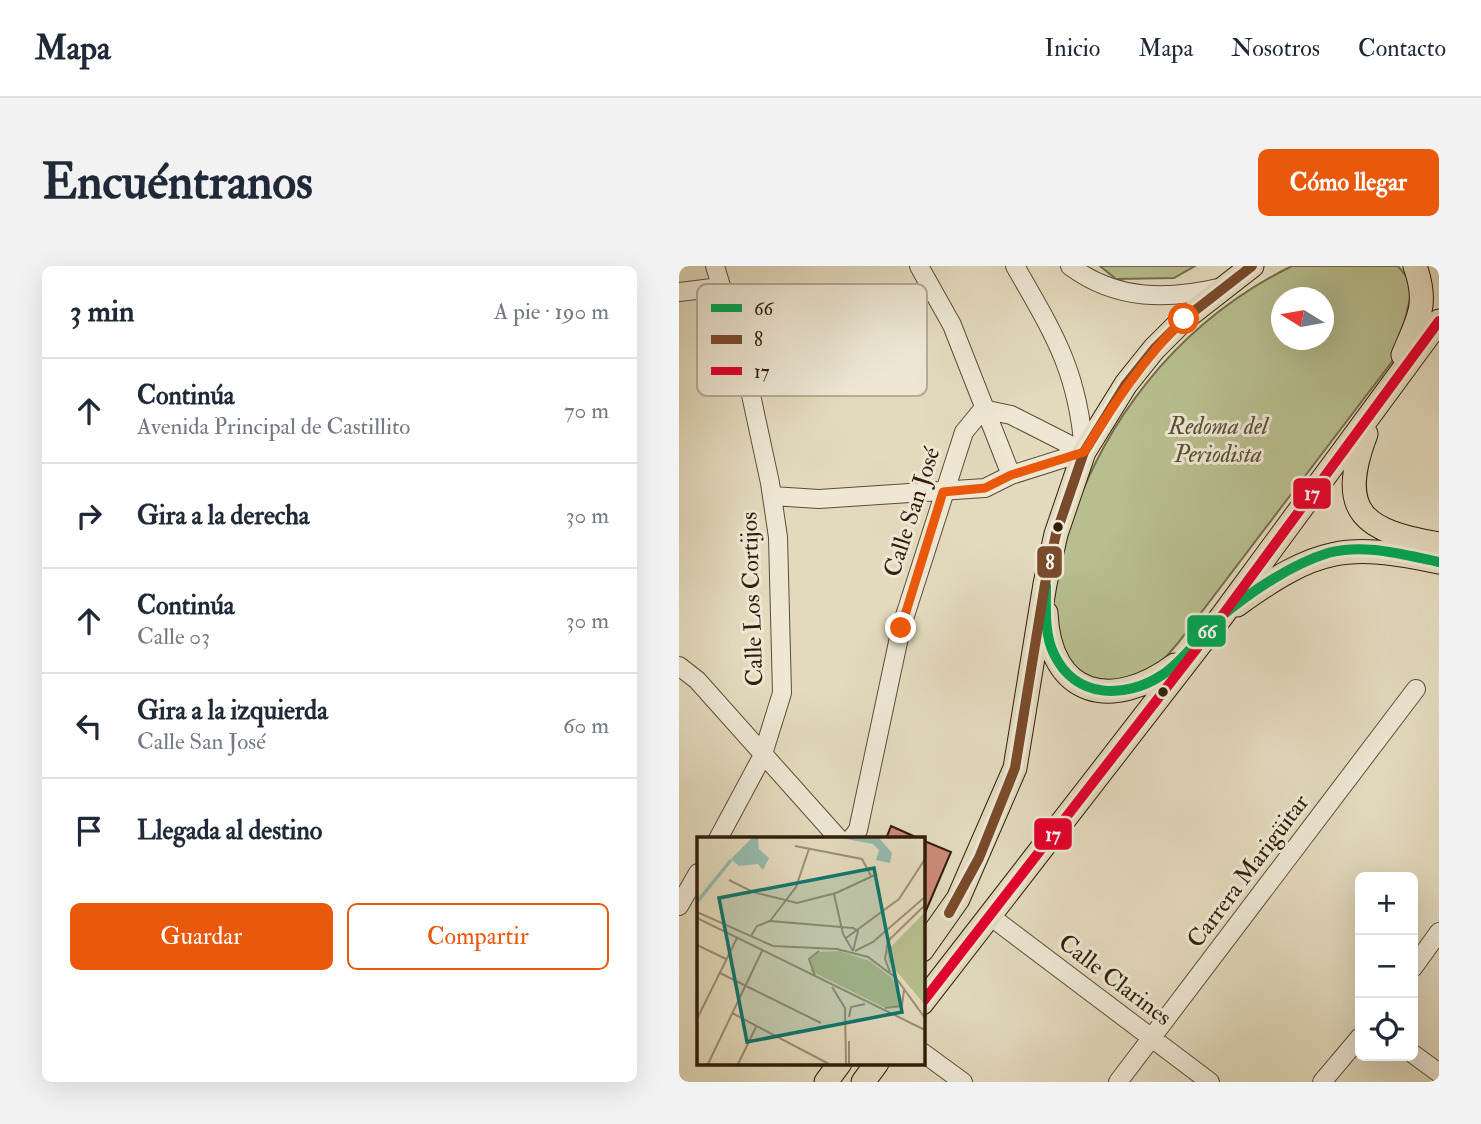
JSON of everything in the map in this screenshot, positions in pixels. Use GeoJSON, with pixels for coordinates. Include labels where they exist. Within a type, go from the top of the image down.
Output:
{"type":"FeatureCollection","features":[{"type":"Feature","properties":{"kind":"main road"},"geometry":{"type":"LineString","coordinates":[[924,947],[958,899],[979,858],[1016,768],[1045,584],[1056,534],[1084,452],[1126,384],[1154,349],[1223,286],[1252,266]]}},
{"type":"Feature","properties":{"kind":"main road"},"geometry":{"type":"LineString","coordinates":[[1415,266],[1423,294],[1420,314],[1375,409],[1357,458],[1352,481],[1356,499],[1367,520],[1389,533],[1439,544]]}},
{"type":"Feature","properties":{"kind":"main road"},"geometry":{"type":"LineString","coordinates":[[924,1000],[1222,616],[1439,321]]}},
{"type":"Feature","properties":{"kind":"main road"},"geometry":{"type":"LineString","coordinates":[[1045,584],[1047,629],[1053,653],[1064,670],[1080,685],[1096,691],[1139,688],[1162,675],[1177,664],[1222,616],[1270,582],[1329,553],[1362,549],[1439,562]]}},
{"type":"Feature","properties":{"kind":"main road"},"geometry":{"type":"LineString","coordinates":[[826,1082],[839,1065]]}},
{"type":"Feature","properties":{"kind":"main road"},"geometry":{"type":"LineString","coordinates":[[863,1082],[876,1065]]}},
{"type":"Feature","properties":{"kind":"street","name":"Calle Los Cortijos"},"geometry":{"type":"LineString","coordinates":[[715,266],[719,284]]}},
{"type":"Feature","properties":{"kind":"street"},"geometry":{"type":"LineString","coordinates":[[919,266],[952,325],[1011,475]]}},
{"type":"Feature","properties":{"kind":"street"},"geometry":{"type":"LineString","coordinates":[[1015,266],[1058,341],[1076,390],[1084,452]]}},
{"type":"Feature","properties":{"kind":"street"},"geometry":{"type":"LineString","coordinates":[[1070,266],[1091,282],[1120,292],[1154,297],[1188,295],[1223,286]]}},
{"type":"Feature","properties":{"kind":"street"},"geometry":{"type":"LineString","coordinates":[[679,292],[697,290]]}},
{"type":"Feature","properties":{"kind":"street","name":"Calle Los Cortijos"},"geometry":{"type":"LineString","coordinates":[[719,837],[762,757],[782,693],[778,537],[751,396]]}},
{"type":"Feature","properties":{"kind":"street"},"geometry":{"type":"LineString","coordinates":[[983,409],[1011,415],[1084,452]]}},
{"type":"Feature","properties":{"kind":"street","name":"Calle San José"},"geometry":{"type":"LineString","coordinates":[[853,837],[858,830],[901,628],[964,432],[983,409]]}},
{"type":"Feature","properties":{"kind":"street"},"geometry":{"type":"LineString","coordinates":[[772,496],[819,499],[985,488],[1011,475],[1084,452]]}},
{"type":"Feature","properties":{"kind":"street"},"geometry":{"type":"LineString","coordinates":[[679,666],[697,680],[762,757],[837,837]]}},
{"type":"Feature","properties":{"kind":"street","name":"Carrera Marigüitar"},"geometry":{"type":"LineString","coordinates":[[1118,1082],[1416,689]]}},
{"type":"Feature","properties":{"kind":"street"},"geometry":{"type":"LineString","coordinates":[[679,906],[697,875]]}},
{"type":"Feature","properties":{"kind":"street","name":"Calle Clarines"},"geometry":{"type":"LineString","coordinates":[[990,916],[1210,1082]]}},
{"type":"Feature","properties":{"kind":"street"},"geometry":{"type":"LineString","coordinates":[[1418,961],[1439,932]]}},
{"type":"Feature","properties":{"kind":"street"},"geometry":{"type":"LineString","coordinates":[[1322,1082],[1355,1043]]}},
{"type":"Feature","properties":{"kind":"street"},"geometry":{"type":"LineString","coordinates":[[924,1053],[963,1082]]}},
{"type":"Feature","properties":{"kind":"street"},"geometry":{"type":"LineString","coordinates":[[1418,1058],[1439,1073]]}},
{"type":"Feature","properties":{"kind":"green space"},"geometry":{"type":"Polygon","coordinates":[[[1100,266],[1195,266],[1174,278],[1116,279],[1100,266]]]}},
{"type":"Feature","properties":{"kind":"green space","name":"Redoma del Periodista"},"geometry":{"type":"Polygon","coordinates":[[[1292,266],[1398,266],[1413,285],[1397,355],[1178,643],[1139,688],[1079,677],[1053,632],[1049,608],[1062,552],[1077,506],[1096,463],[1119,422],[1146,384],[1177,349],[1212,317],[1250,290],[1292,266]]]}},
{"type":"Feature","properties":{"kind":"building"},"geometry":{"type":"Polygon","coordinates":[[[891,826],[916,837],[887,837],[891,826]]]}},
{"type":"Feature","properties":{"kind":"building"},"geometry":{"type":"Polygon","coordinates":[[[924,841],[951,852],[924,915],[924,841]]]}},
{"type":"Feature","properties":{"kind":"transit line","name":"8"},"geometry":{"type":"LineString","coordinates":[[949,913],[979,858],[1015,768],[1045,584],[1056,534],[1084,452],[1126,384],[1154,349],[1184,319],[1252,266]]}},
{"type":"Feature","properties":{"kind":"transit line","name":"17"},"geometry":{"type":"LineString","coordinates":[[924,1000],[1222,616],[1439,321]]}},
{"type":"Feature","properties":{"kind":"transit line","name":"66"},"geometry":{"type":"LineString","coordinates":[[1046,586],[1049,638],[1063,669],[1088,687],[1118,691],[1148,683],[1162,675],[1234,606],[1273,579],[1314,558],[1356,549],[1398,553],[1439,562]]}},
{"type":"Feature","properties":{"kind":"route"},"geometry":{"type":"LineString","coordinates":[[901,628],[943,492],[985,488],[1011,475],[1084,452],[1126,384],[1154,349],[1184,319]]}}]}
